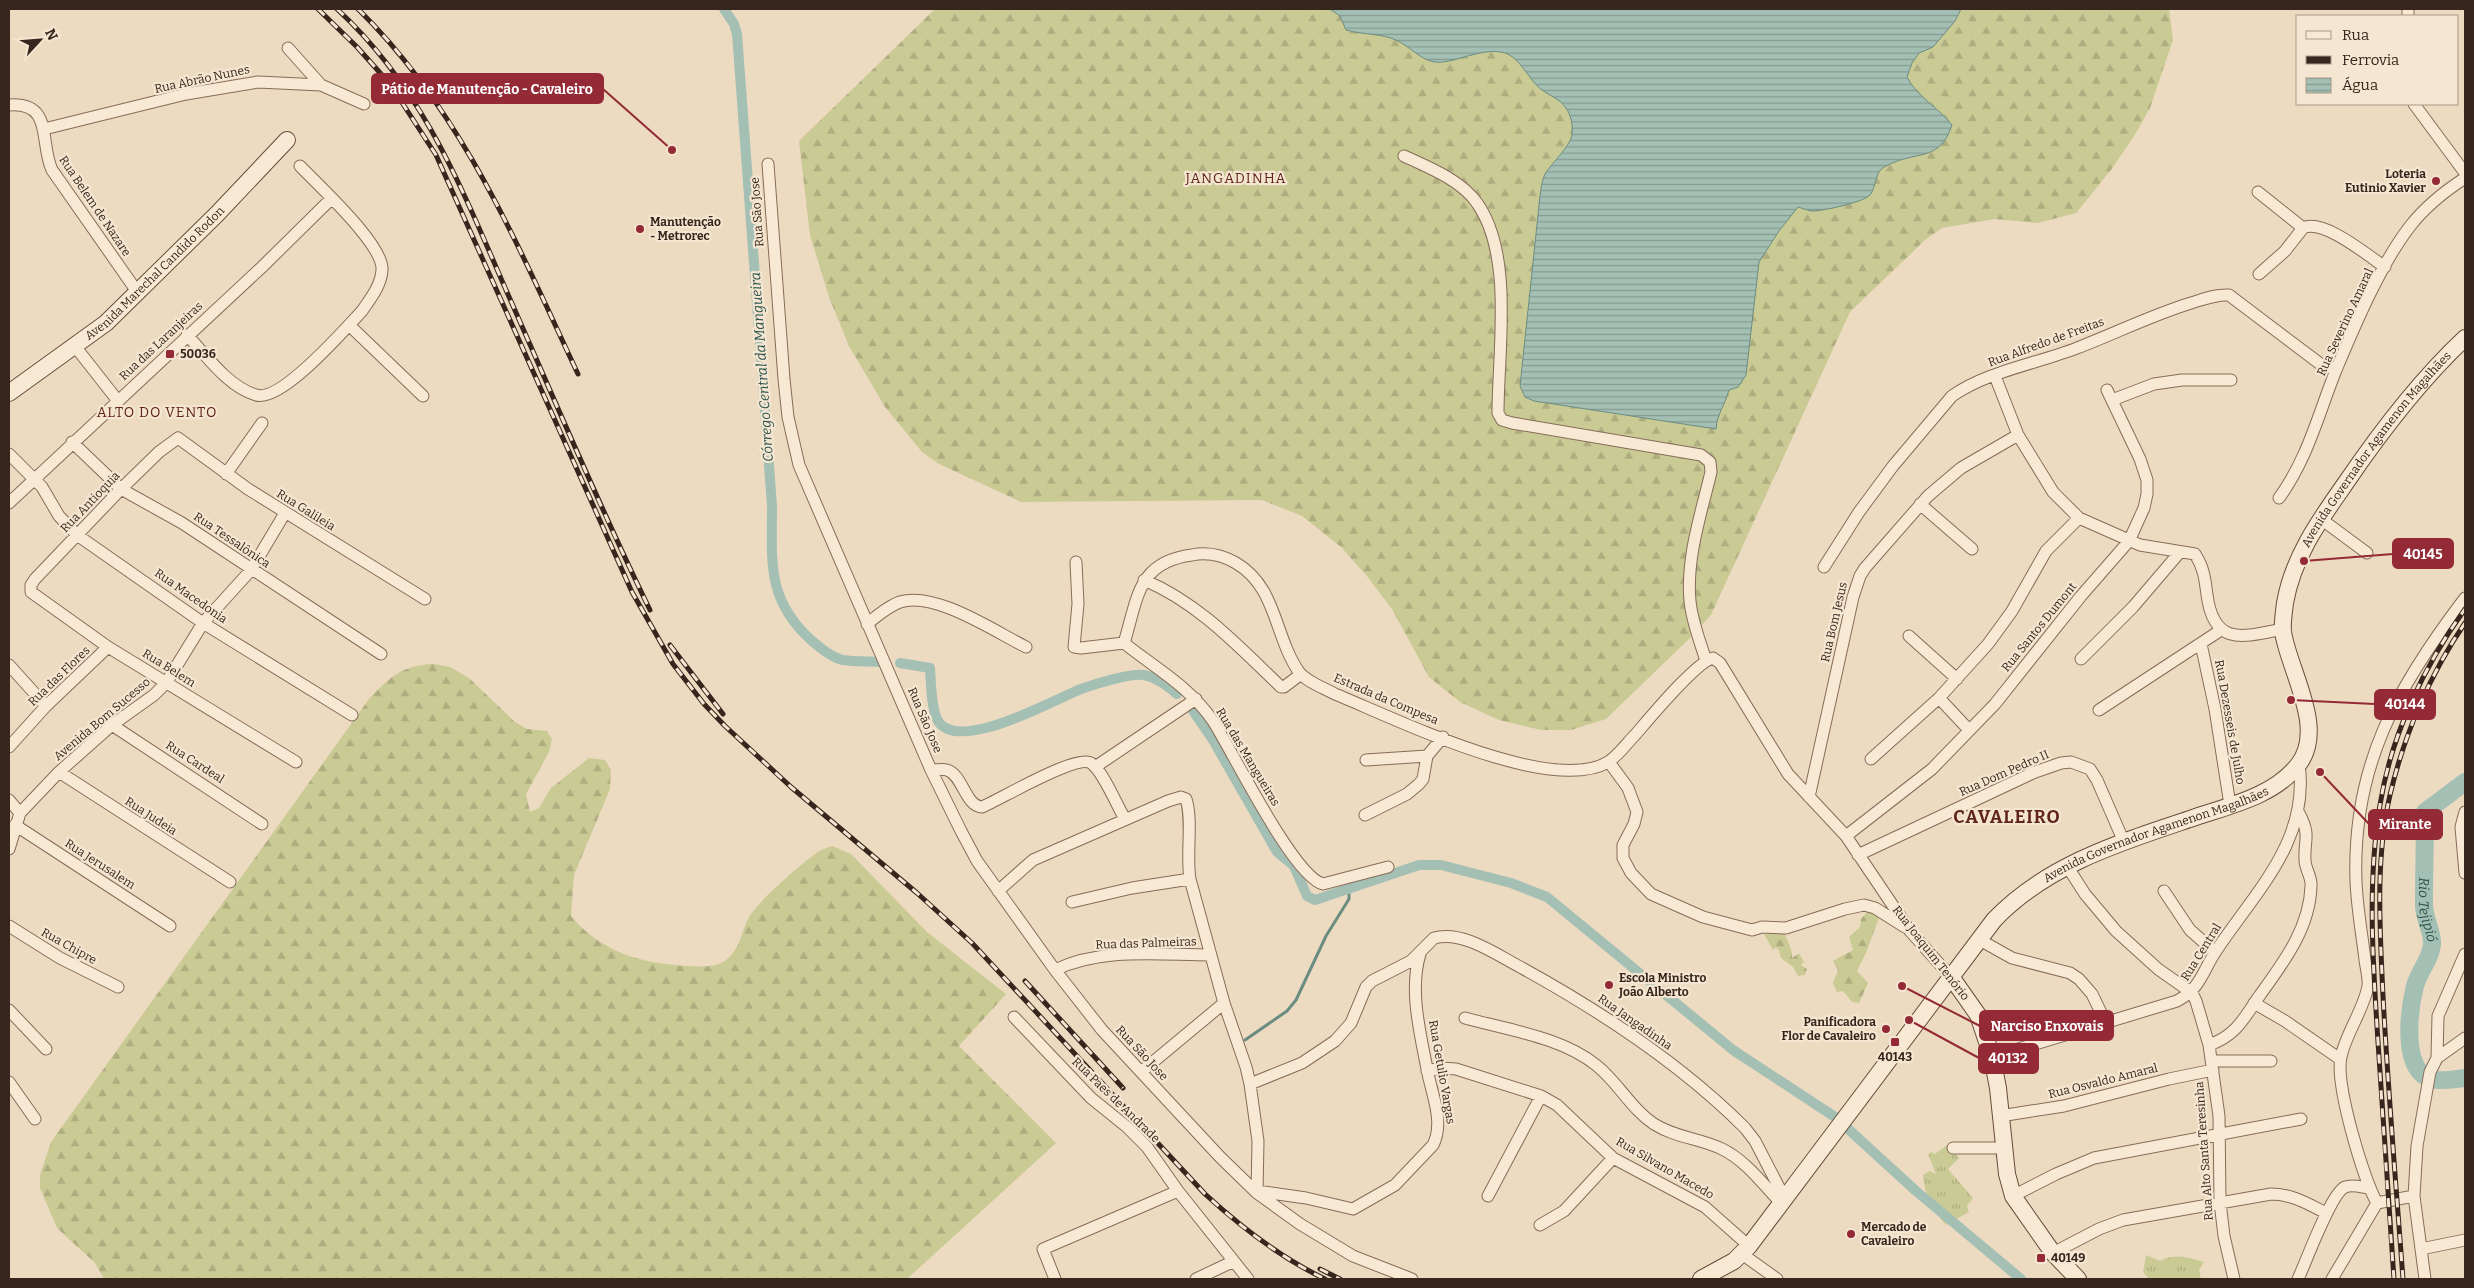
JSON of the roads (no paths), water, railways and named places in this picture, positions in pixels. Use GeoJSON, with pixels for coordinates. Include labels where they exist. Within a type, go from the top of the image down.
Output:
{"type":"FeatureCollection","features":[{"type":"Feature","properties":{"kind":"main road","name":"Avenida Marechal Candido Rodon"},"geometry":{"type":"LineString","coordinates":[[9,393],[100,328],[217,214],[287,140]]}},
{"type":"Feature","properties":{"kind":"main road","name":"Avenida Governador Agamenon Magalhães"},"geometry":{"type":"LineString","coordinates":[[1701,1279],[1746,1250],[1782,1199],[2008,906],[2044,879],[2066,866],[2124,842],[2260,794],[2276,786],[2299,764],[2305,754],[2308,741],[2308,722],[2282,629],[2290,579],[2299,557],[2321,519],[2392,418],[2429,375],[2465,338]]}},
{"type":"Feature","properties":{"kind":"main road","name":"Rua Joaquim Tenório"},"geometry":{"type":"LineString","coordinates":[[1952,978],[1978,1016],[1992,1057],[2007,1174],[2014,1196],[2053,1253],[2078,1279]]}},
{"type":"Feature","properties":{"kind":"street"},"geometry":{"type":"LineString","coordinates":[[288,48],[321,85]]}},
{"type":"Feature","properties":{"kind":"street","name":"Rua Abrão Nunes"},"geometry":{"type":"LineString","coordinates":[[44,129],[241,84],[277,82],[321,85],[364,104]]}},
{"type":"Feature","properties":{"kind":"street"},"geometry":{"type":"LineString","coordinates":[[9,105],[28,107],[35,110],[44,129]]}},
{"type":"Feature","properties":{"kind":"street"},"geometry":{"type":"LineString","coordinates":[[2415,105],[2465,173]]}},
{"type":"Feature","properties":{"kind":"street","name":"Rua Belem de Nazare"},"geometry":{"type":"LineString","coordinates":[[44,129],[47,159],[52,170],[138,293]]}},
{"type":"Feature","properties":{"kind":"street"},"geometry":{"type":"LineString","coordinates":[[1404,156],[1456,184],[1477,202],[1488,224],[1497,252],[1501,327],[1498,413],[1502,420],[1701,455],[1710,462],[1711,472],[1692,553],[1690,580],[1690,601],[1694,625],[1709,660],[1609,762],[1628,788],[1637,812],[1634,824],[1623,845],[1623,858],[1631,873],[1651,894],[1703,917],[1752,930],[1762,927],[1786,928],[1855,906],[1864,905],[1882,912],[1910,931]]}},
{"type":"Feature","properties":{"kind":"street","name":"Rua São Jose"},"geometry":{"type":"LineString","coordinates":[[768,164],[784,379],[794,444],[806,482],[931,770],[960,831],[998,891],[1055,970],[1102,1030],[1220,1157],[1257,1192],[1300,1224],[1353,1256],[1412,1279]]}},
{"type":"Feature","properties":{"kind":"street"},"geometry":{"type":"LineString","coordinates":[[187,335],[225,375],[246,391],[258,396],[268,395],[292,380],[349,325],[370,300],[380,278],[381,261],[376,250],[300,166]]}},
{"type":"Feature","properties":{"kind":"street","name":"Rua Severino Amaral"},"geometry":{"type":"LineString","coordinates":[[2279,498],[2304,459],[2336,370],[2385,267],[2410,225],[2445,192],[2465,178]]}},
{"type":"Feature","properties":{"kind":"street"},"geometry":{"type":"LineString","coordinates":[[2258,192],[2303,228]]}},
{"type":"Feature","properties":{"kind":"street","name":"Rua das Laranjeiras"},"geometry":{"type":"LineString","coordinates":[[9,503],[72,442],[262,267],[331,199]]}},
{"type":"Feature","properties":{"kind":"street"},"geometry":{"type":"LineString","coordinates":[[2258,274],[2284,251],[2303,228],[2316,226],[2332,233],[2385,267]]}},
{"type":"Feature","properties":{"kind":"street","name":"Rua Alfredo de Freitas"},"geometry":{"type":"LineString","coordinates":[[1824,567],[1860,512],[1944,405],[1962,389],[2076,348],[2144,318],[2222,294],[2234,298],[2319,363],[2336,370]]}},
{"type":"Feature","properties":{"kind":"street"},"geometry":{"type":"LineString","coordinates":[[349,325],[423,396]]}},
{"type":"Feature","properties":{"kind":"street"},"geometry":{"type":"LineString","coordinates":[[74,345],[118,401]]}},
{"type":"Feature","properties":{"kind":"street"},"geometry":{"type":"LineString","coordinates":[[1995,376],[2018,435],[2053,492],[2079,518],[2152,549],[2195,554],[2202,564],[2209,610],[2218,625],[2229,635],[2243,637],[2282,629]]}},
{"type":"Feature","properties":{"kind":"street","name":"Rua Santos Dumont"},"geometry":{"type":"LineString","coordinates":[[1846,836],[1932,769],[1995,704],[2086,590],[2130,541],[2148,494],[2147,480],[2140,459],[2110,395],[2154,384],[2182,380],[2232,380]]}},
{"type":"Feature","properties":{"kind":"street"},"geometry":{"type":"LineString","coordinates":[[226,474],[262,423]]}},
{"type":"Feature","properties":{"kind":"street","name":"Rua Bom Jesus"},"geometry":{"type":"LineString","coordinates":[[1809,797],[1856,585],[1865,568],[1920,504],[1939,485],[1961,468],[2018,435]]}},
{"type":"Feature","properties":{"kind":"street","name":"Rua Galileia"},"geometry":{"type":"LineString","coordinates":[[178,438],[226,474],[285,513],[425,599]]}},
{"type":"Feature","properties":{"kind":"street","name":"Rua Antioquia"},"geometry":{"type":"LineString","coordinates":[[32,592],[31,585],[35,579],[76,535],[159,452],[178,438]]}},
{"type":"Feature","properties":{"kind":"street","name":"Rua Tessalônica"},"geometry":{"type":"LineString","coordinates":[[72,442],[121,489],[182,523],[381,654]]}},
{"type":"Feature","properties":{"kind":"street","name":"Rua Macedonia"},"geometry":{"type":"LineString","coordinates":[[9,454],[48,494],[59,516],[76,535],[203,623],[352,715]]}},
{"type":"Feature","properties":{"kind":"street"},"geometry":{"type":"LineString","coordinates":[[1920,504],[1972,549]]}},
{"type":"Feature","properties":{"kind":"street","name":"Avenida Bom Sucesso"},"geometry":{"type":"LineString","coordinates":[[9,849],[20,813],[59,772],[112,725],[154,695],[166,682],[203,623],[251,570],[285,513]]}},
{"type":"Feature","properties":{"kind":"street"},"geometry":{"type":"LineString","coordinates":[[1871,759],[1939,698],[1957,679],[2000,628],[2046,552],[2079,518]]}},
{"type":"Feature","properties":{"kind":"street"},"geometry":{"type":"LineString","coordinates":[[2321,519],[2367,553]]}},
{"type":"Feature","properties":{"kind":"street"},"geometry":{"type":"LineString","coordinates":[[2082,659],[2133,607],[2180,552]]}},
{"type":"Feature","properties":{"kind":"street"},"geometry":{"type":"LineString","coordinates":[[1076,562],[1078,604],[1074,647],[1081,648],[1124,643],[1144,580],[1159,564],[1181,556],[1214,554],[1241,566],[1262,586],[1270,602],[1286,648],[1300,674],[1284,688],[1281,687],[1204,616],[1182,599],[1144,580]]}},
{"type":"Feature","properties":{"kind":"street","name":"Rua Belem"},"geometry":{"type":"LineString","coordinates":[[32,592],[108,647],[296,762]]}},
{"type":"Feature","properties":{"kind":"street"},"geometry":{"type":"LineString","coordinates":[[2377,1203],[2368,1188],[2348,1114],[2340,1059],[2368,986],[2356,880],[2359,811],[2376,744],[2388,716],[2437,637],[2465,598]]}},
{"type":"Feature","properties":{"kind":"street"},"geometry":{"type":"LineString","coordinates":[[867,624],[899,602],[927,602],[960,614],[1026,647]]}},
{"type":"Feature","properties":{"kind":"street"},"geometry":{"type":"LineString","coordinates":[[2099,710],[2201,644],[2218,625]]}},
{"type":"Feature","properties":{"kind":"street"},"geometry":{"type":"LineString","coordinates":[[1909,636],[1957,679]]}},
{"type":"Feature","properties":{"kind":"street","name":"Rua das Mangueiras"},"geometry":{"type":"LineString","coordinates":[[1124,643],[1196,699],[1213,722],[1264,811],[1311,878],[1323,884],[1388,867]]}},
{"type":"Feature","properties":{"kind":"street","name":"Rua Dezesseis de Julho"},"geometry":{"type":"LineString","coordinates":[[2201,644],[2215,709],[2230,805]]}},
{"type":"Feature","properties":{"kind":"street","name":"Rua das Flores"},"geometry":{"type":"LineString","coordinates":[[9,747],[46,706],[108,647]]}},
{"type":"Feature","properties":{"kind":"street","name":"Rua Joaquim Tenório"},"geometry":{"type":"LineString","coordinates":[[1709,660],[1725,670],[1778,760],[1809,797],[1846,836],[1910,931],[1952,978]]}},
{"type":"Feature","properties":{"kind":"street"},"geometry":{"type":"LineString","coordinates":[[9,665],[46,706]]}},
{"type":"Feature","properties":{"kind":"street","name":"Estrada da Compesa"},"geometry":{"type":"LineString","coordinates":[[1300,674],[1335,694],[1498,759],[1545,770],[1581,770],[1609,762]]}},
{"type":"Feature","properties":{"kind":"street"},"geometry":{"type":"LineString","coordinates":[[1939,698],[1969,730]]}},
{"type":"Feature","properties":{"kind":"street"},"geometry":{"type":"LineString","coordinates":[[1095,767],[1196,699]]}},
{"type":"Feature","properties":{"kind":"street","name":"Rua Cardeal"},"geometry":{"type":"LineString","coordinates":[[112,725],[262,824]]}},
{"type":"Feature","properties":{"kind":"street"},"geometry":{"type":"LineString","coordinates":[[1365,815],[1407,794],[1419,784],[1423,779],[1427,756],[1442,738]]}},
{"type":"Feature","properties":{"kind":"street"},"geometry":{"type":"LineString","coordinates":[[1366,760],[1427,756]]}},
{"type":"Feature","properties":{"kind":"street"},"geometry":{"type":"LineString","coordinates":[[931,770],[948,770],[974,803],[982,807],[1075,763],[1084,761],[1095,767],[1125,819]]}},
{"type":"Feature","properties":{"kind":"street","name":"Rua Dom Pedro II"},"geometry":{"type":"LineString","coordinates":[[1858,855],[2035,772],[2061,763],[2071,762],[2090,769],[2097,780],[2124,842]]}},
{"type":"Feature","properties":{"kind":"street","name":"Rua Central"},"geometry":{"type":"LineString","coordinates":[[1992,1057],[2177,1001],[2192,993],[2215,952],[2272,872],[2299,813],[2302,790],[2299,764]]}},
{"type":"Feature","properties":{"kind":"street","name":"Rua Judeia"},"geometry":{"type":"LineString","coordinates":[[59,772],[230,882]]}},
{"type":"Feature","properties":{"kind":"street"},"geometry":{"type":"LineString","coordinates":[[998,891],[1033,860],[1168,801],[1184,797],[1189,810],[1187,862],[1190,879],[1224,1003],[1250,1084],[1258,1141],[1257,1192]]}},
{"type":"Feature","properties":{"kind":"street"},"geometry":{"type":"LineString","coordinates":[[9,800],[20,813]]}},
{"type":"Feature","properties":{"kind":"street"},"geometry":{"type":"LineString","coordinates":[[2465,812],[2461,827],[2465,873]]}},
{"type":"Feature","properties":{"kind":"street"},"geometry":{"type":"LineString","coordinates":[[2210,1045],[2234,1032],[2288,956],[2302,927],[2309,900],[2311,882],[2305,862],[2307,831],[2299,813]]}},
{"type":"Feature","properties":{"kind":"street","name":"Rua Jerusalem"},"geometry":{"type":"LineString","coordinates":[[15,825],[170,926]]}},
{"type":"Feature","properties":{"kind":"street"},"geometry":{"type":"LineString","coordinates":[[2066,866],[2085,894],[2116,931],[2158,969],[2192,993]]}},
{"type":"Feature","properties":{"kind":"street"},"geometry":{"type":"LineString","coordinates":[[1072,902],[1132,888],[1190,879]]}},
{"type":"Feature","properties":{"kind":"street"},"geometry":{"type":"LineString","coordinates":[[2164,892],[2190,930],[2215,952]]}},
{"type":"Feature","properties":{"kind":"street","name":"Rua Chipre"},"geometry":{"type":"LineString","coordinates":[[9,926],[60,958],[118,987]]}},
{"type":"Feature","properties":{"kind":"street","name":"Rua Jangadinha"},"geometry":{"type":"LineString","coordinates":[[1250,1084],[1302,1063],[1335,1041],[1351,1023],[1366,987],[1372,981],[1402,968],[1434,938],[1440,936],[1454,937],[1476,945],[1583,1003],[1622,1028],[1699,1087],[1745,1128],[1755,1140],[1782,1199]]}},
{"type":"Feature","properties":{"kind":"street"},"geometry":{"type":"LineString","coordinates":[[1980,940],[2012,958],[2070,974],[2079,979],[2092,994],[2106,1023]]}},
{"type":"Feature","properties":{"kind":"street","name":"Rua Getulio Vargas"},"geometry":{"type":"LineString","coordinates":[[1257,1192],[1306,1198],[1353,1210],[1395,1185],[1426,1153],[1437,1138],[1438,1124],[1427,1070],[1416,992],[1416,968],[1422,949]]}},
{"type":"Feature","properties":{"kind":"street"},"geometry":{"type":"LineString","coordinates":[[2438,1058],[2438,1016],[2465,954]]}},
{"type":"Feature","properties":{"kind":"street","name":"Rua das Palmeiras"},"geometry":{"type":"LineString","coordinates":[[1055,970],[1079,960],[1105,956],[1211,955]]}},
{"type":"Feature","properties":{"kind":"street","name":"Rua Alto Santa Teresinha"},"geometry":{"type":"LineString","coordinates":[[2192,993],[2202,1014],[2210,1045],[2219,1116],[2220,1202],[2224,1236],[2234,1279]]}},
{"type":"Feature","properties":{"kind":"street"},"geometry":{"type":"LineString","coordinates":[[1141,1072],[1224,1003]]}},
{"type":"Feature","properties":{"kind":"street"},"geometry":{"type":"LineString","coordinates":[[2254,1003],[2285,1020],[2340,1059]]}},
{"type":"Feature","properties":{"kind":"street"},"geometry":{"type":"LineString","coordinates":[[9,1010],[46,1049]]}},
{"type":"Feature","properties":{"kind":"street","name":"Rua Paes de Andrade"},"geometry":{"type":"LineString","coordinates":[[1014,1017],[1091,1098],[1147,1147],[1232,1262],[1248,1279]]}},
{"type":"Feature","properties":{"kind":"street"},"geometry":{"type":"LineString","coordinates":[[1465,1018],[1548,1041],[1580,1054],[1610,1077],[1652,1123],[1668,1133],[1724,1150],[1742,1163],[1782,1199]]}},
{"type":"Feature","properties":{"kind":"street"},"geometry":{"type":"LineString","coordinates":[[2425,1279],[2414,1196],[2417,1146],[2426,1089],[2430,1072],[2438,1058],[2465,1038]]}},
{"type":"Feature","properties":{"kind":"street","name":"Rua Osvaldo Amaral"},"geometry":{"type":"LineString","coordinates":[[2000,1116],[2084,1102],[2212,1066],[2272,1060]]}},
{"type":"Feature","properties":{"kind":"street","name":"Rua Silvano Macedo"},"geometry":{"type":"LineString","coordinates":[[1427,1070],[1456,1069],[1540,1096],[1557,1105],[1614,1158],[1705,1207],[1777,1279]]}},
{"type":"Feature","properties":{"kind":"street"},"geometry":{"type":"LineString","coordinates":[[9,1082],[34,1119]]}},
{"type":"Feature","properties":{"kind":"street"},"geometry":{"type":"LineString","coordinates":[[1488,1196],[1540,1096]]}},
{"type":"Feature","properties":{"kind":"street"},"geometry":{"type":"LineString","coordinates":[[2014,1196],[2063,1171],[2094,1158],[2301,1119]]}},
{"type":"Feature","properties":{"kind":"street"},"geometry":{"type":"LineString","coordinates":[[1954,1148],[2003,1148]]}},
{"type":"Feature","properties":{"kind":"street"},"geometry":{"type":"LineString","coordinates":[[1540,1225],[1564,1211],[1614,1158]]}},
{"type":"Feature","properties":{"kind":"street"},"geometry":{"type":"LineString","coordinates":[[2298,1279],[2335,1197],[2343,1188],[2350,1186],[2368,1188]]}},
{"type":"Feature","properties":{"kind":"street"},"geometry":{"type":"LineString","coordinates":[[1055,1279],[1043,1249],[1178,1191]]}},
{"type":"Feature","properties":{"kind":"street"},"geometry":{"type":"LineString","coordinates":[[2053,1253],[2093,1232],[2123,1220],[2220,1202],[2284,1194],[2326,1214]]}},
{"type":"Feature","properties":{"kind":"street"},"geometry":{"type":"LineString","coordinates":[[2332,1279],[2377,1203],[2414,1196]]}},
{"type":"Feature","properties":{"kind":"street"},"geometry":{"type":"LineString","coordinates":[[2421,1249],[2465,1240]]}},
{"type":"Feature","properties":{"kind":"street"},"geometry":{"type":"LineString","coordinates":[[1196,1279],[1232,1262]]}},
{"type":"Feature","properties":{"kind":"water"},"geometry":{"type":"Polygon","coordinates":[[[1330,9],[1961,9],[1955,21],[1933,47],[1919,53],[1912,63],[1907,77],[1916,90],[1952,125],[1941,145],[1933,150],[1897,161],[1882,168],[1879,171],[1870,195],[1866,198],[1843,206],[1818,211],[1809,211],[1798,207],[1779,231],[1759,262],[1746,375],[1738,387],[1729,390],[1716,429],[1534,401],[1525,397],[1520,386],[1540,196],[1545,174],[1571,138],[1572,124],[1568,111],[1561,102],[1537,86],[1519,63],[1508,54],[1493,51],[1449,61],[1434,62],[1392,38],[1346,30],[1340,16],[1330,9]]]}},
{"type":"Feature","properties":{"kind":"waterway","name":"Córrego Central da Mangueira"},"geometry":{"type":"LineString","coordinates":[[724,9],[734,24],[737,34],[772,506],[772,562],[775,578],[786,610],[796,625],[818,646],[839,659],[882,662]]}},
{"type":"Feature","properties":{"kind":"waterway","name":"Córrego Central da Mangueira"},"geometry":{"type":"LineString","coordinates":[[900,663],[930,668],[934,710],[938,721],[949,730],[966,731],[986,728],[1030,712],[1081,689],[1122,677],[1144,675],[1166,685],[1177,694]]}},
{"type":"Feature","properties":{"kind":"waterway","name":"Córrego Central da Mangueira"},"geometry":{"type":"LineString","coordinates":[[1189,705],[1213,740],[1277,852],[1294,866],[1307,896],[1315,900],[1419,865],[1441,865],[1511,883],[1547,897],[1733,1050],[1835,1117]]}},
{"type":"Feature","properties":{"kind":"waterway","name":"Rio Tejipió"},"geometry":{"type":"LineString","coordinates":[[2465,782],[2425,812],[2424,908],[2432,944],[2415,986],[2410,1024],[2411,1052],[2415,1064],[2421,1073],[2435,1080],[2465,1078]]}},
{"type":"Feature","properties":{"kind":"waterway"},"geometry":{"type":"LineString","coordinates":[[1245,1040],[1287,1011],[1296,1000],[1326,936],[1349,899],[1349,888]]}},
{"type":"Feature","properties":{"kind":"waterway","name":"Córrego Central da Mangueira"},"geometry":{"type":"LineString","coordinates":[[1847,1128],[1916,1191],[2021,1279]]}},
{"type":"Feature","properties":{"kind":"railway"},"geometry":{"type":"LineString","coordinates":[[318,9],[357,47],[390,84],[436,155],[632,592],[673,664],[704,704],[791,787],[917,893],[972,943],[1205,1194],[1277,1252],[1325,1279]]}},
{"type":"Feature","properties":{"kind":"railway"},"geometry":{"type":"LineString","coordinates":[[337,9],[368,40],[395,73],[439,144],[476,220],[596,494],[650,610]]}},
{"type":"Feature","properties":{"kind":"railway"},"geometry":{"type":"LineString","coordinates":[[358,9],[395,49],[428,91],[457,135],[509,228],[578,374]]}},
{"type":"Feature","properties":{"kind":"railway"},"geometry":{"type":"LineString","coordinates":[[2394,1279],[2373,953],[2372,893],[2376,834],[2385,779],[2401,727],[2411,702],[2436,654],[2465,609]]}},
{"type":"Feature","properties":{"kind":"railway"},"geometry":{"type":"LineString","coordinates":[[2403,1279],[2383,996],[2380,895],[2382,845],[2390,795],[2411,728],[2440,663],[2465,623]]}},
{"type":"Feature","properties":{"kind":"railway"},"geometry":{"type":"LineString","coordinates":[[670,645],[723,714]]}},
{"type":"Feature","properties":{"kind":"railway"},"geometry":{"type":"LineString","coordinates":[[1025,981],[1123,1088]]}},
{"type":"Feature","properties":{"kind":"railway"},"geometry":{"type":"LineString","coordinates":[[1320,1269],[1340,1279]]}},
{"type":"Feature","properties":{"kind":"place","name":"Pátio de Manutenção - Cavaleiro"},"geometry":{"type":"Point","coordinates":[672,150]}},
{"type":"Feature","properties":{"kind":"place","name":"Loteria Eutinio Xavier"},"geometry":{"type":"Point","coordinates":[2436,181]}},
{"type":"Feature","properties":{"kind":"place","name":"Manutenção - Metrorec"},"geometry":{"type":"Point","coordinates":[640,229]}},
{"type":"Feature","properties":{"kind":"place","name":"50036"},"geometry":{"type":"Point","coordinates":[170,354]}},
{"type":"Feature","properties":{"kind":"place","name":"40145"},"geometry":{"type":"Point","coordinates":[2304,561]}},
{"type":"Feature","properties":{"kind":"place","name":"40144"},"geometry":{"type":"Point","coordinates":[2291,700]}},
{"type":"Feature","properties":{"kind":"place","name":"Mirante"},"geometry":{"type":"Point","coordinates":[2320,772]}},
{"type":"Feature","properties":{"kind":"place","name":"Escola Ministro João Alberto"},"geometry":{"type":"Point","coordinates":[1609,985]}},
{"type":"Feature","properties":{"kind":"place","name":"Narciso Enxovais"},"geometry":{"type":"Point","coordinates":[1902,986]}},
{"type":"Feature","properties":{"kind":"place","name":"40132"},"geometry":{"type":"Point","coordinates":[1909,1020]}},
{"type":"Feature","properties":{"kind":"place","name":"Panificadora Flor de Cavaleiro"},"geometry":{"type":"Point","coordinates":[1886,1029]}},
{"type":"Feature","properties":{"kind":"place","name":"40143"},"geometry":{"type":"Point","coordinates":[1895,1042]}},
{"type":"Feature","properties":{"kind":"place","name":"Mercado de Cavaleiro"},"geometry":{"type":"Point","coordinates":[1851,1234]}},
{"type":"Feature","properties":{"kind":"place","name":"40149"},"geometry":{"type":"Point","coordinates":[2041,1258]}},
{"type":"Feature","properties":{"kind":"district","name":"JANGADINHA"},"geometry":{"type":"Point","coordinates":[1236,178]}},
{"type":"Feature","properties":{"kind":"district","name":"ALTO DO VENTO"},"geometry":{"type":"Point","coordinates":[157,412]}},
{"type":"Feature","properties":{"kind":"district","name":"CAVALEIRO"},"geometry":{"type":"Point","coordinates":[2007,817]}}]}
